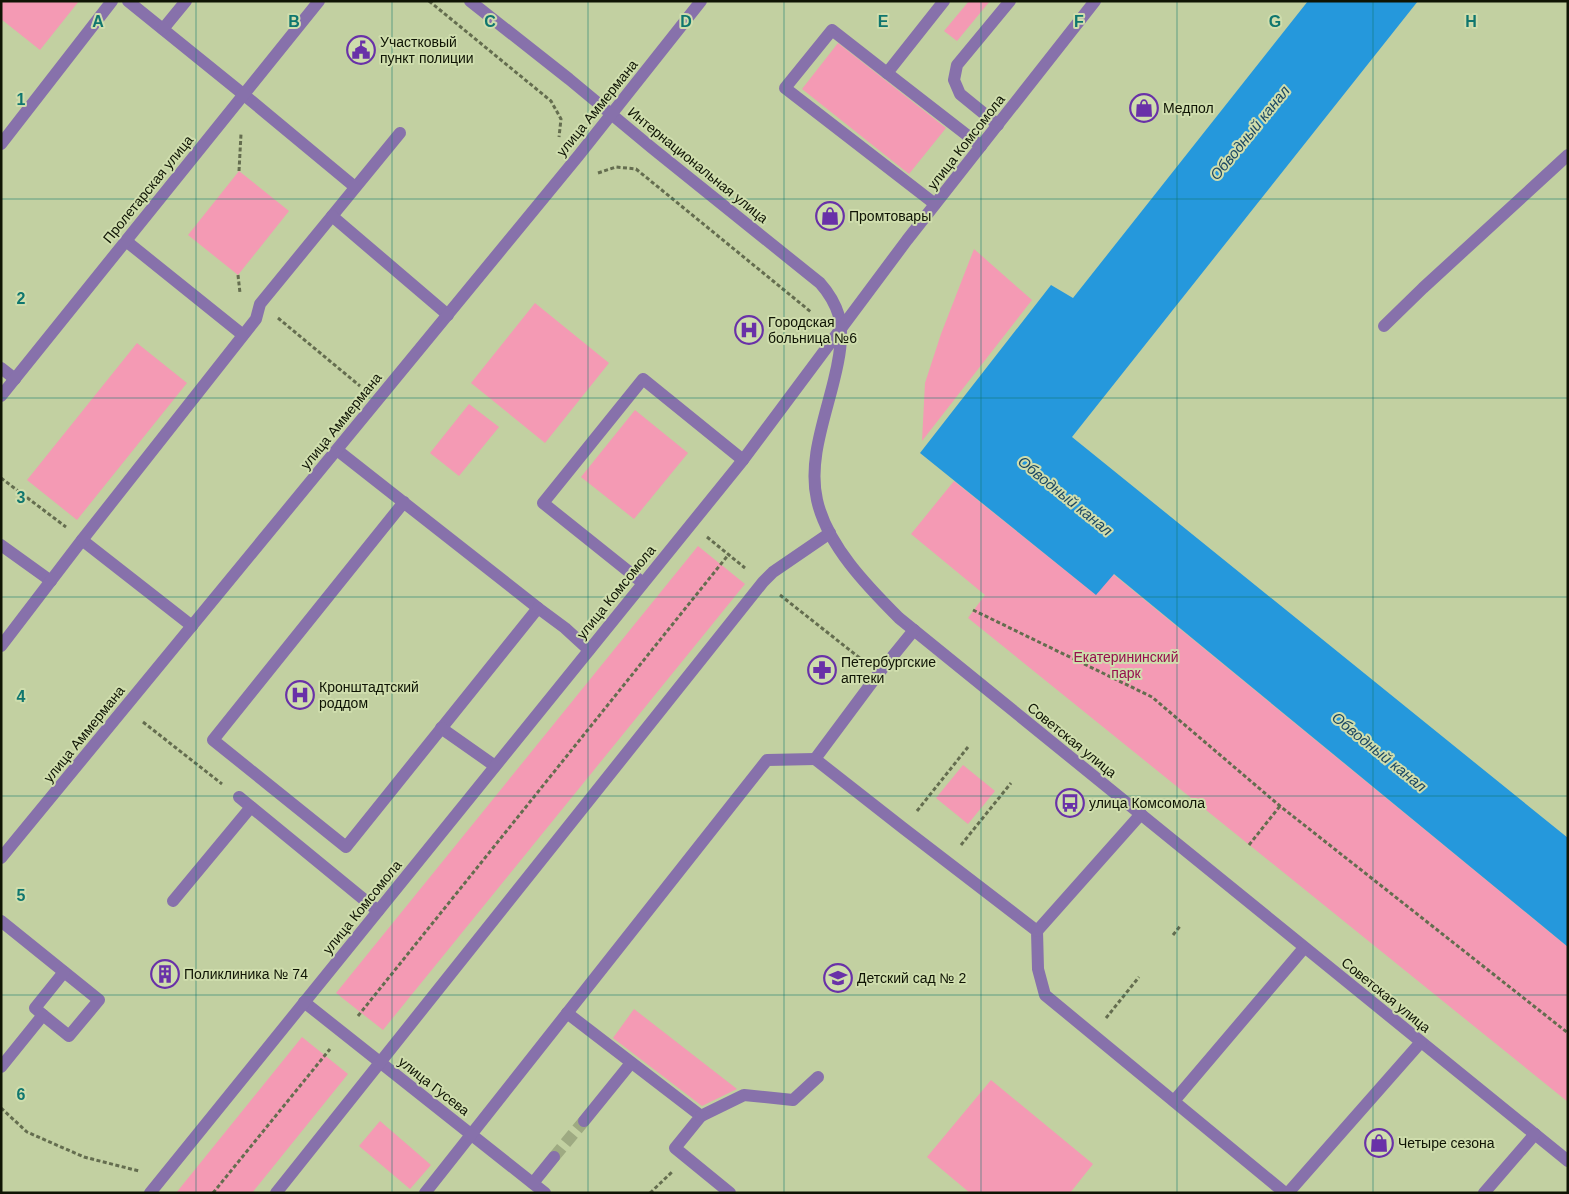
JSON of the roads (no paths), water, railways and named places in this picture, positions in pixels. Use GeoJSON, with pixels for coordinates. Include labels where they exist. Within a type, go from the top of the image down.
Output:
{"type":"FeatureCollection","features":[{"type":"Feature","properties":{"kind":"street"},"geometry":{"type":"LineString","coordinates":[[1,144],[112,1]]}},
{"type":"Feature","properties":{"kind":"street"},"geometry":{"type":"LineString","coordinates":[[128,1],[355,187]]}},
{"type":"Feature","properties":{"kind":"street"},"geometry":{"type":"LineString","coordinates":[[163,29],[186,1]]}},
{"type":"Feature","properties":{"kind":"street","name":"Пролетарская улица"},"geometry":{"type":"LineString","coordinates":[[1,396],[319,1]]}},
{"type":"Feature","properties":{"kind":"street","name":"улица Аммермана"},"geometry":{"type":"LineString","coordinates":[[1,858],[612,114],[701,1]]}},
{"type":"Feature","properties":{"kind":"street"},"geometry":{"type":"LineString","coordinates":[[887,72],[944,1]]}},
{"type":"Feature","properties":{"kind":"street"},"geometry":{"type":"LineString","coordinates":[[998,125],[960,94],[954,80],[957,65],[1010,1]]}},
{"type":"Feature","properties":{"kind":"street","name":"улица Комсомола"},"geometry":{"type":"LineString","coordinates":[[150,1193],[743,460],[935,204],[1095,1]]}},
{"type":"Feature","properties":{"kind":"street","name":"Интернациональная улица"},"geometry":{"type":"LineString","coordinates":[[475,3],[820,283],[835,305],[841,329]]}},
{"type":"Feature","properties":{"kind":"street"},"geometry":{"type":"LineString","coordinates":[[935,204],[785,88],[832,30],[981,146]]}},
{"type":"Feature","properties":{"kind":"street"},"geometry":{"type":"LineString","coordinates":[[1,646],[256,319],[260,304],[400,133]]}},
{"type":"Feature","properties":{"kind":"street"},"geometry":{"type":"LineString","coordinates":[[1384,326],[1568,154]]}},
{"type":"Feature","properties":{"kind":"street"},"geometry":{"type":"LineString","coordinates":[[332,216],[448,314]]}},
{"type":"Feature","properties":{"kind":"street"},"geometry":{"type":"LineString","coordinates":[[126,242],[243,335]]}},
{"type":"Feature","properties":{"kind":"street","name":"Советская улица"},"geometry":{"type":"LineString","coordinates":[[841,329],[840,354],[817,454],[814,478],[817,499],[830,533],[867,584],[898,618],[1568,1161]]}},
{"type":"Feature","properties":{"kind":"street"},"geometry":{"type":"LineString","coordinates":[[1,368],[15,379]]}},
{"type":"Feature","properties":{"kind":"street"},"geometry":{"type":"LineString","coordinates":[[643,583],[543,503],[643,379],[743,460]]}},
{"type":"Feature","properties":{"kind":"street"},"geometry":{"type":"LineString","coordinates":[[336,450],[565,628],[589,650]]}},
{"type":"Feature","properties":{"kind":"street"},"geometry":{"type":"LineString","coordinates":[[404,502],[213,740],[346,847],[538,608]]}},
{"type":"Feature","properties":{"kind":"street"},"geometry":{"type":"LineString","coordinates":[[276,1193],[763,582],[773,572],[830,533]]}},
{"type":"Feature","properties":{"kind":"street"},"geometry":{"type":"LineString","coordinates":[[82,540],[192,626]]}},
{"type":"Feature","properties":{"kind":"street"},"geometry":{"type":"LineString","coordinates":[[1,545],[51,581]]}},
{"type":"Feature","properties":{"kind":"street"},"geometry":{"type":"LineString","coordinates":[[816,759],[879,673],[914,630]]}},
{"type":"Feature","properties":{"kind":"street"},"geometry":{"type":"LineString","coordinates":[[441,728],[495,766]]}},
{"type":"Feature","properties":{"kind":"street"},"geometry":{"type":"LineString","coordinates":[[425,1193],[767,760],[816,759],[1037,931]]}},
{"type":"Feature","properties":{"kind":"street"},"geometry":{"type":"LineString","coordinates":[[239,796],[378,911]]}},
{"type":"Feature","properties":{"kind":"street"},"geometry":{"type":"LineString","coordinates":[[173,901],[251,807]]}},
{"type":"Feature","properties":{"kind":"street"},"geometry":{"type":"LineString","coordinates":[[1140,814],[1037,931],[1038,969],[1045,995],[1287,1193],[1421,1042]]}},
{"type":"Feature","properties":{"kind":"street"},"geometry":{"type":"LineString","coordinates":[[1,921],[99,1000],[69,1036],[35,1008],[64,972]]}},
{"type":"Feature","properties":{"kind":"street"},"geometry":{"type":"LineString","coordinates":[[1174,1101],[1304,948]]}},
{"type":"Feature","properties":{"kind":"street","name":"улица Гусева"},"geometry":{"type":"LineString","coordinates":[[304,1002],[545,1193]]}},
{"type":"Feature","properties":{"kind":"street"},"geometry":{"type":"LineString","coordinates":[[567,1013],[701,1116]]}},
{"type":"Feature","properties":{"kind":"street"},"geometry":{"type":"LineString","coordinates":[[1,1067],[44,1015]]}},
{"type":"Feature","properties":{"kind":"street"},"geometry":{"type":"LineString","coordinates":[[584,1121],[632,1063]]}},
{"type":"Feature","properties":{"kind":"street"},"geometry":{"type":"LineString","coordinates":[[730,1193],[675,1148],[701,1116],[744,1095],[793,1100],[818,1077]]}},
{"type":"Feature","properties":{"kind":"street"},"geometry":{"type":"LineString","coordinates":[[1484,1193],[1534,1134]]}},
{"type":"Feature","properties":{"kind":"street"},"geometry":{"type":"LineString","coordinates":[[533,1183],[554,1157]]}},
{"type":"Feature","properties":{"kind":"water","name":"Обводный канал"},"geometry":{"type":"Polygon","coordinates":[[[1308,1],[1418,1],[1072,437],[1568,838],[1568,947],[1114,574],[1096,595],[920,453],[1051,285],[1073,298],[1308,1]]]}},
{"type":"Feature","properties":{"kind":"tunnel"},"geometry":{"type":"LineString","coordinates":[[554,1157],[584,1121]]}},
{"type":"Feature","properties":{"kind":"place","name":"Участковый пункт полиции"},"geometry":{"type":"Point","coordinates":[361,50]}},
{"type":"Feature","properties":{"kind":"place","name":"Медпол"},"geometry":{"type":"Point","coordinates":[1144,108]}},
{"type":"Feature","properties":{"kind":"place","name":"Промтовары"},"geometry":{"type":"Point","coordinates":[830,216]}},
{"type":"Feature","properties":{"kind":"place","name":"Городская больница №6"},"geometry":{"type":"Point","coordinates":[749,330]}},
{"type":"Feature","properties":{"kind":"place","name":"Петербургские аптеки"},"geometry":{"type":"Point","coordinates":[822,670]}},
{"type":"Feature","properties":{"kind":"place","name":"Кронштадтский роддом"},"geometry":{"type":"Point","coordinates":[300,695]}},
{"type":"Feature","properties":{"kind":"place","name":"улица Комсомола"},"geometry":{"type":"Point","coordinates":[1070,803]}},
{"type":"Feature","properties":{"kind":"place","name":"Поликлиника № 74"},"geometry":{"type":"Point","coordinates":[165,974]}},
{"type":"Feature","properties":{"kind":"place","name":"Детский сад № 2"},"geometry":{"type":"Point","coordinates":[838,978]}},
{"type":"Feature","properties":{"kind":"place","name":"Четыре сезона"},"geometry":{"type":"Point","coordinates":[1379,1143]}},
{"type":"Feature","properties":{"kind":"park label","name":"Екатерининский парк"},"geometry":{"type":"Point","coordinates":[1126,666]}}]}
